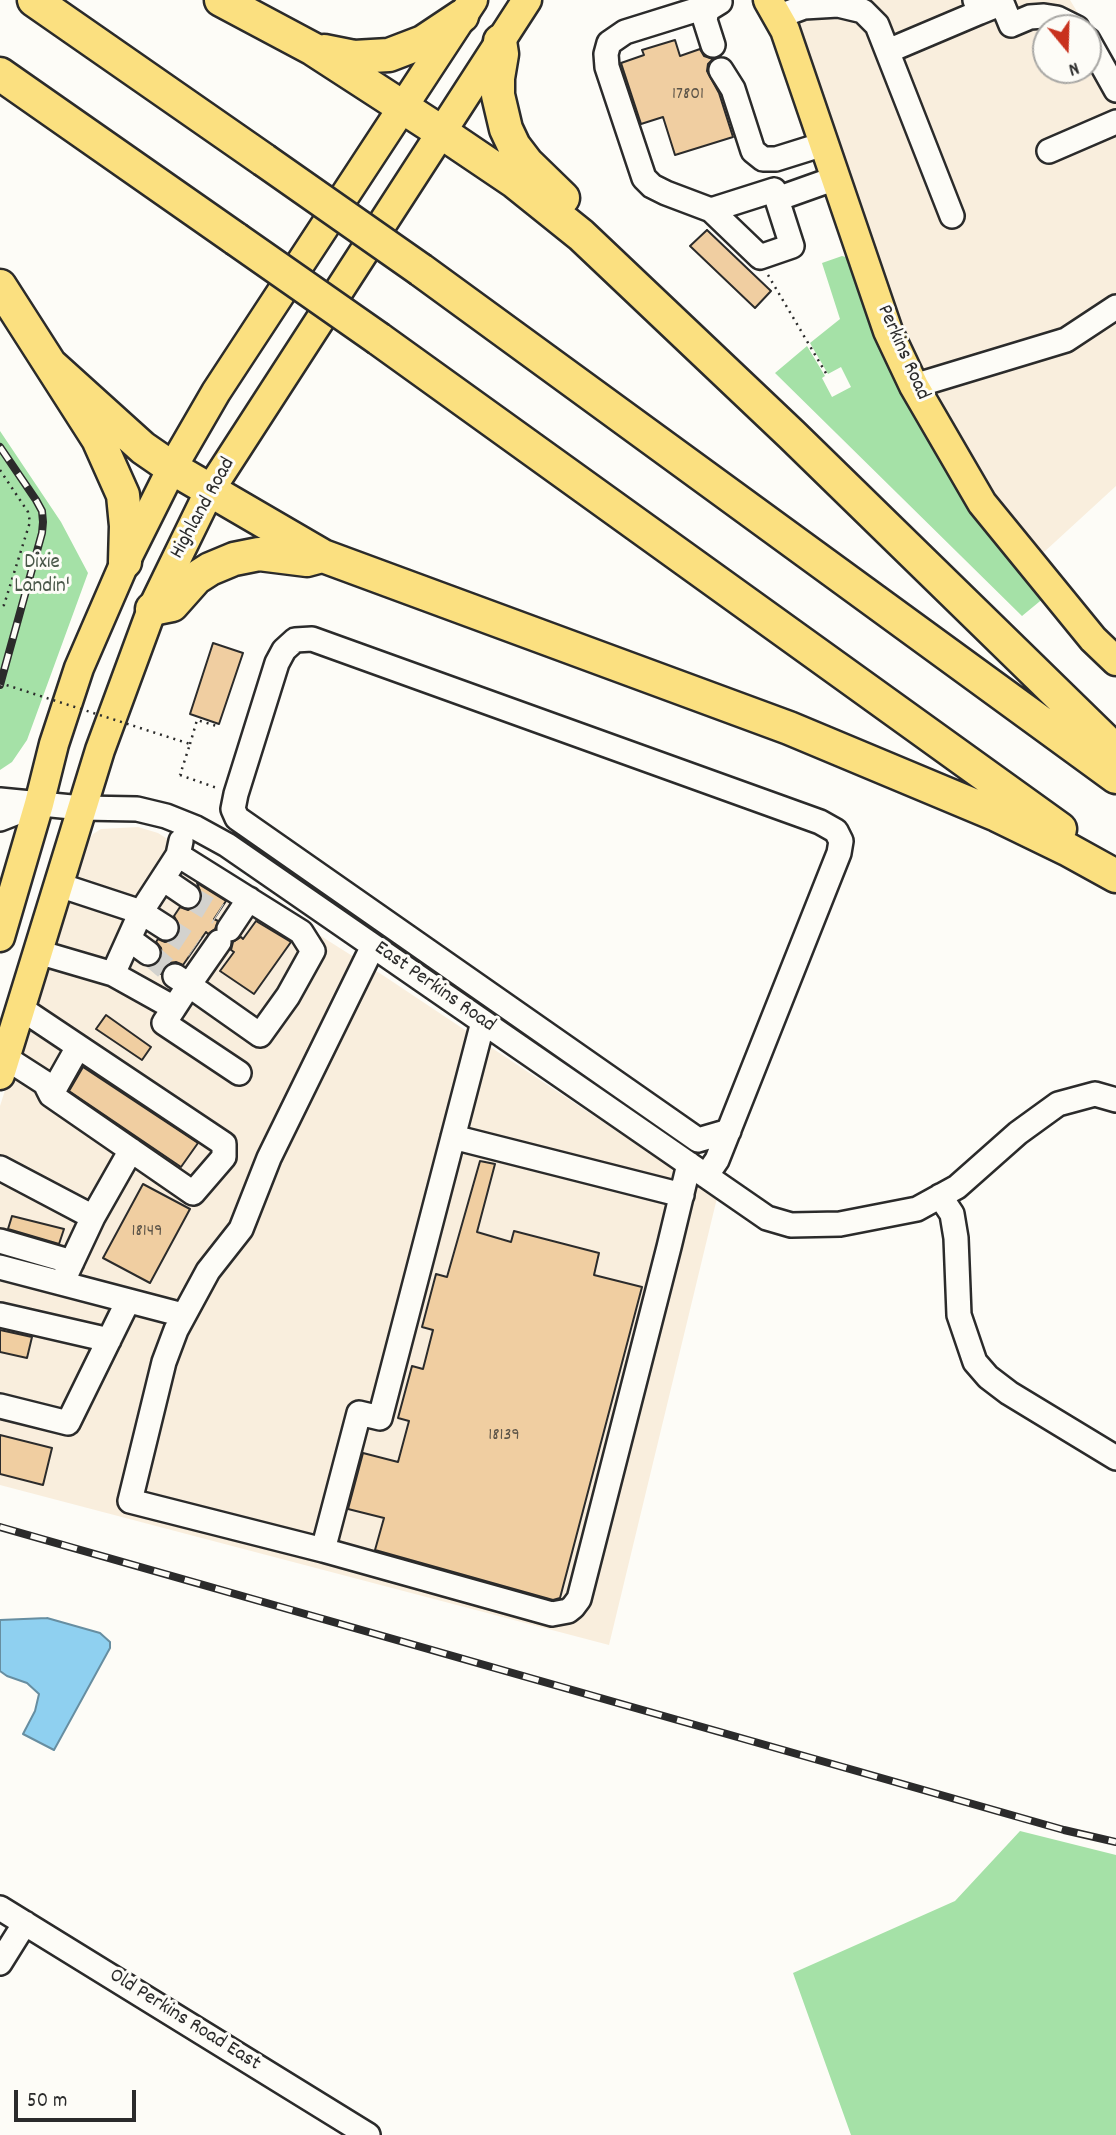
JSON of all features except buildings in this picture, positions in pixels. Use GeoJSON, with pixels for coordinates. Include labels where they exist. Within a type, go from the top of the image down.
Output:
{"type":"FeatureCollection","features":[{"type":"Feature","properties":{"kind":"highway"},"geometry":{"type":"LineString","coordinates":[[34,0],[421,270],[1116,777]]}},
{"type":"Feature","properties":{"kind":"highway"},"geometry":{"type":"LineString","coordinates":[[222,0],[313,49],[441,132],[514,182],[580,235],[792,436],[1116,751]]}},
{"type":"Feature","properties":{"kind":"highway"},"geometry":{"type":"LineString","coordinates":[[313,49],[354,57],[389,55],[423,42],[468,8]]}},
{"type":"Feature","properties":{"kind":"highway"},"geometry":{"type":"LineString","coordinates":[[500,41],[502,54],[498,95],[506,129],[514,146],[534,170],[678,308],[792,436]]}},
{"type":"Feature","properties":{"kind":"highway"},"geometry":{"type":"LineString","coordinates":[[0,74],[379,338],[1116,869]]}},
{"type":"Feature","properties":{"kind":"highway"},"geometry":{"type":"LineString","coordinates":[[0,286],[98,439],[123,495],[125,562]]}},
{"type":"Feature","properties":{"kind":"highway"},"geometry":{"type":"LineString","coordinates":[[50,363],[142,448],[323,556],[789,728],[997,815],[1116,876]]}},
{"type":"Feature","properties":{"kind":"highway"},"geometry":{"type":"LineString","coordinates":[[169,574],[200,554],[225,544],[258,537],[295,540]]}},
{"type":"Feature","properties":{"kind":"highway"},"geometry":{"type":"LineString","coordinates":[[152,610],[173,605],[196,578],[234,559],[259,554],[307,560],[323,556]]}},
{"type":"Feature","properties":{"kind":"main road","name":"Highland Road"},"geometry":{"type":"LineString","coordinates":[[3,1067],[100,750],[152,610],[210,490],[527,0]]}},
{"type":"Feature","properties":{"kind":"main road"},"geometry":{"type":"LineString","coordinates":[[0,937],[54,744],[79,668],[125,562],[172,468],[216,392],[468,8]]}},
{"type":"Feature","properties":{"kind":"main road","name":"Perkins Road"},"geometry":{"type":"LineString","coordinates":[[773,9],[785,30],[888,331],[914,386],[982,503],[1093,639],[1116,661]]}},
{"type":"Feature","properties":{"kind":"street"},"geometry":{"type":"LineString","coordinates":[[713,45],[705,20],[707,10],[721,2]]}},
{"type":"Feature","properties":{"kind":"street"},"geometry":{"type":"LineString","coordinates":[[711,210],[774,190],[792,246],[760,257],[711,210],[666,193],[652,186],[644,178],[607,67],[606,54],[609,43],[616,36],[721,2]]}},
{"type":"Feature","properties":{"kind":"street"},"geometry":{"type":"LineString","coordinates":[[888,51],[978,6],[1002,3],[1011,25],[1032,17]]}},
{"type":"Feature","properties":{"kind":"street"},"geometry":{"type":"LineString","coordinates":[[773,9],[820,5],[863,11],[877,25],[952,216]]}},
{"type":"Feature","properties":{"kind":"street"},"geometry":{"type":"LineString","coordinates":[[1102,65],[1116,90]]}},
{"type":"Feature","properties":{"kind":"street"},"geometry":{"type":"LineString","coordinates":[[721,70],[733,89],[753,151],[763,159],[776,159],[824,144]]}},
{"type":"Feature","properties":{"kind":"street"},"geometry":{"type":"LineString","coordinates":[[1049,151],[1116,122]]}},
{"type":"Feature","properties":{"kind":"street"},"geometry":{"type":"LineString","coordinates":[[777,199],[836,178]]}},
{"type":"Feature","properties":{"kind":"street"},"geometry":{"type":"LineString","coordinates":[[914,386],[1066,340],[1116,307]]}},
{"type":"Feature","properties":{"kind":"street"},"geometry":{"type":"LineString","coordinates":[[373,946],[269,1158],[241,1229],[208,1271],[183,1315],[164,1362],[130,1501],[323,1550],[552,1614],[568,1611],[573,1607],[579,1599],[682,1195],[697,1170],[717,1160],[729,1131],[839,853],[841,841],[836,831],[810,818],[312,639],[295,640],[284,650],[277,663],[236,794],[233,809],[237,818],[698,1140],[729,1131]]}},
{"type":"Feature","properties":{"kind":"street","name":"East Perkins Road"},"geometry":{"type":"LineString","coordinates":[[0,800],[82,808],[137,809],[166,816],[227,845],[767,1218],[791,1225],[840,1224],[917,1209],[940,1196]]}},
{"type":"Feature","properties":{"kind":"street"},"geometry":{"type":"LineString","coordinates":[[0,819],[39,804]]}},
{"type":"Feature","properties":{"kind":"street"},"geometry":{"type":"LineString","coordinates":[[113,974],[141,912],[178,855],[185,824]]}},
{"type":"Feature","properties":{"kind":"street"},"geometry":{"type":"LineString","coordinates":[[178,855],[301,932],[313,951],[288,996],[260,1035],[182,980]]}},
{"type":"Feature","properties":{"kind":"street"},"geometry":{"type":"LineString","coordinates":[[163,878],[188,896]]}},
{"type":"Feature","properties":{"kind":"street"},"geometry":{"type":"LineString","coordinates":[[60,885],[141,912],[166,928]]}},
{"type":"Feature","properties":{"kind":"street"},"geometry":{"type":"LineString","coordinates":[[239,1073],[164,1023],[174,1008],[182,980],[249,899]]}},
{"type":"Feature","properties":{"kind":"street"},"geometry":{"type":"LineString","coordinates":[[129,939],[148,953]]}},
{"type":"Feature","properties":{"kind":"street"},"geometry":{"type":"LineString","coordinates":[[38,952],[113,974],[174,1008]]}},
{"type":"Feature","properties":{"kind":"street"},"geometry":{"type":"LineString","coordinates":[[3,1067],[45,1083],[51,1095],[193,1193],[224,1157],[224,1144],[22,1009]]}},
{"type":"Feature","properties":{"kind":"street"},"geometry":{"type":"LineString","coordinates":[[323,1550],[359,1413],[380,1418],[483,1022]]}},
{"type":"Feature","properties":{"kind":"street"},"geometry":{"type":"LineString","coordinates":[[51,1095],[78,1047]]}},
{"type":"Feature","properties":{"kind":"street"},"geometry":{"type":"LineString","coordinates":[[1116,1100],[1095,1094],[1058,1104],[1018,1133],[957,1187],[940,1196],[952,1214],[956,1238],[959,1315],[975,1362],[988,1377],[1009,1393],[1116,1458]]}},
{"type":"Feature","properties":{"kind":"street"},"geometry":{"type":"LineString","coordinates":[[453,1137],[682,1195]]}},
{"type":"Feature","properties":{"kind":"street"},"geometry":{"type":"LineString","coordinates":[[62,1283],[93,1217],[131,1150]]}},
{"type":"Feature","properties":{"kind":"street"},"geometry":{"type":"LineString","coordinates":[[1,1175],[93,1217]]}},
{"type":"Feature","properties":{"kind":"street"},"geometry":{"type":"LineString","coordinates":[[0,1241],[72,1262]]}},
{"type":"Feature","properties":{"kind":"street"},"geometry":{"type":"LineString","coordinates":[[0,1267],[183,1315]]}},
{"type":"Feature","properties":{"kind":"street"},"geometry":{"type":"LineString","coordinates":[[0,1406],[68,1423],[128,1301]]}},
{"type":"Feature","properties":{"kind":"street"},"geometry":{"type":"LineString","coordinates":[[0,1315],[109,1340]]}},
{"type":"Feature","properties":{"kind":"street","name":"Old Perkins Road East"},"geometry":{"type":"LineString","coordinates":[[0,1908],[368,2135]]}},
{"type":"Feature","properties":{"kind":"street"},"geometry":{"type":"LineString","coordinates":[[0,1963],[25,1923]]}},
{"type":"Feature","properties":{"kind":"path"},"geometry":{"type":"LineString","coordinates":[[760,257],[771,282],[827,375]]}},
{"type":"Feature","properties":{"kind":"path"},"geometry":{"type":"LineString","coordinates":[[0,470],[28,512],[30,522],[4,606],[0,609]]}},
{"type":"Feature","properties":{"kind":"path"},"geometry":{"type":"LineString","coordinates":[[0,683],[190,744]]}},
{"type":"Feature","properties":{"kind":"path"},"geometry":{"type":"LineString","coordinates":[[220,727],[197,720],[180,775],[236,794]]}},
{"type":"Feature","properties":{"kind":"shaded area"},"geometry":{"type":"Polygon","coordinates":[[[768,0],[1070,0],[1078,14],[1032,14],[1032,84],[1102,84],[1102,53],[1116,76],[1116,486],[1031,564],[914,386],[768,0]]]}},
{"type":"Feature","properties":{"kind":"shaded area"},"geometry":{"type":"Polygon","coordinates":[[[138,827],[158,833],[384,976],[717,1198],[609,1645],[0,1485],[0,1106],[81,851],[93,834],[101,829],[138,827]]]}},
{"type":"Feature","properties":{"kind":"green space"},"geometry":{"type":"Polygon","coordinates":[[[842,256],[850,258],[1045,597],[1022,616],[775,373],[807,346],[825,376],[822,378],[832,397],[851,387],[841,367],[828,374],[810,343],[840,319],[822,263],[842,256]]]}},
{"type":"Feature","properties":{"kind":"green space","name":"Dixie Landin'"},"geometry":{"type":"Polygon","coordinates":[[[0,431],[61,522],[88,573],[27,740],[12,762],[0,770],[0,431]]]}},
{"type":"Feature","properties":{"kind":"green space"},"geometry":{"type":"Polygon","coordinates":[[[1020,1831],[1116,1855],[1116,2135],[851,2135],[793,1973],[955,1901],[1020,1831]]]}},
{"type":"Feature","properties":{"kind":"water"},"geometry":{"type":"Polygon","coordinates":[[[47,1618],[100,1633],[110,1642],[110,1648],[54,1750],[23,1734],[35,1711],[39,1694],[27,1683],[0,1671],[0,1620],[47,1618]]]}},
{"type":"Feature","properties":{"kind":"tunnel"},"geometry":{"type":"LineString","coordinates":[[188,896],[218,914]]}},
{"type":"Feature","properties":{"kind":"tunnel"},"geometry":{"type":"LineString","coordinates":[[166,928],[195,947]]}},
{"type":"Feature","properties":{"kind":"tunnel"},"geometry":{"type":"LineString","coordinates":[[148,953],[175,976]]}},
{"type":"Feature","properties":{"kind":"railway"},"geometry":{"type":"LineString","coordinates":[[0,447],[36,500],[42,511],[43,522],[0,685]]}},
{"type":"Feature","properties":{"kind":"railway"},"geometry":{"type":"LineString","coordinates":[[0,1527],[1064,1830],[1116,1842]]}}]}
